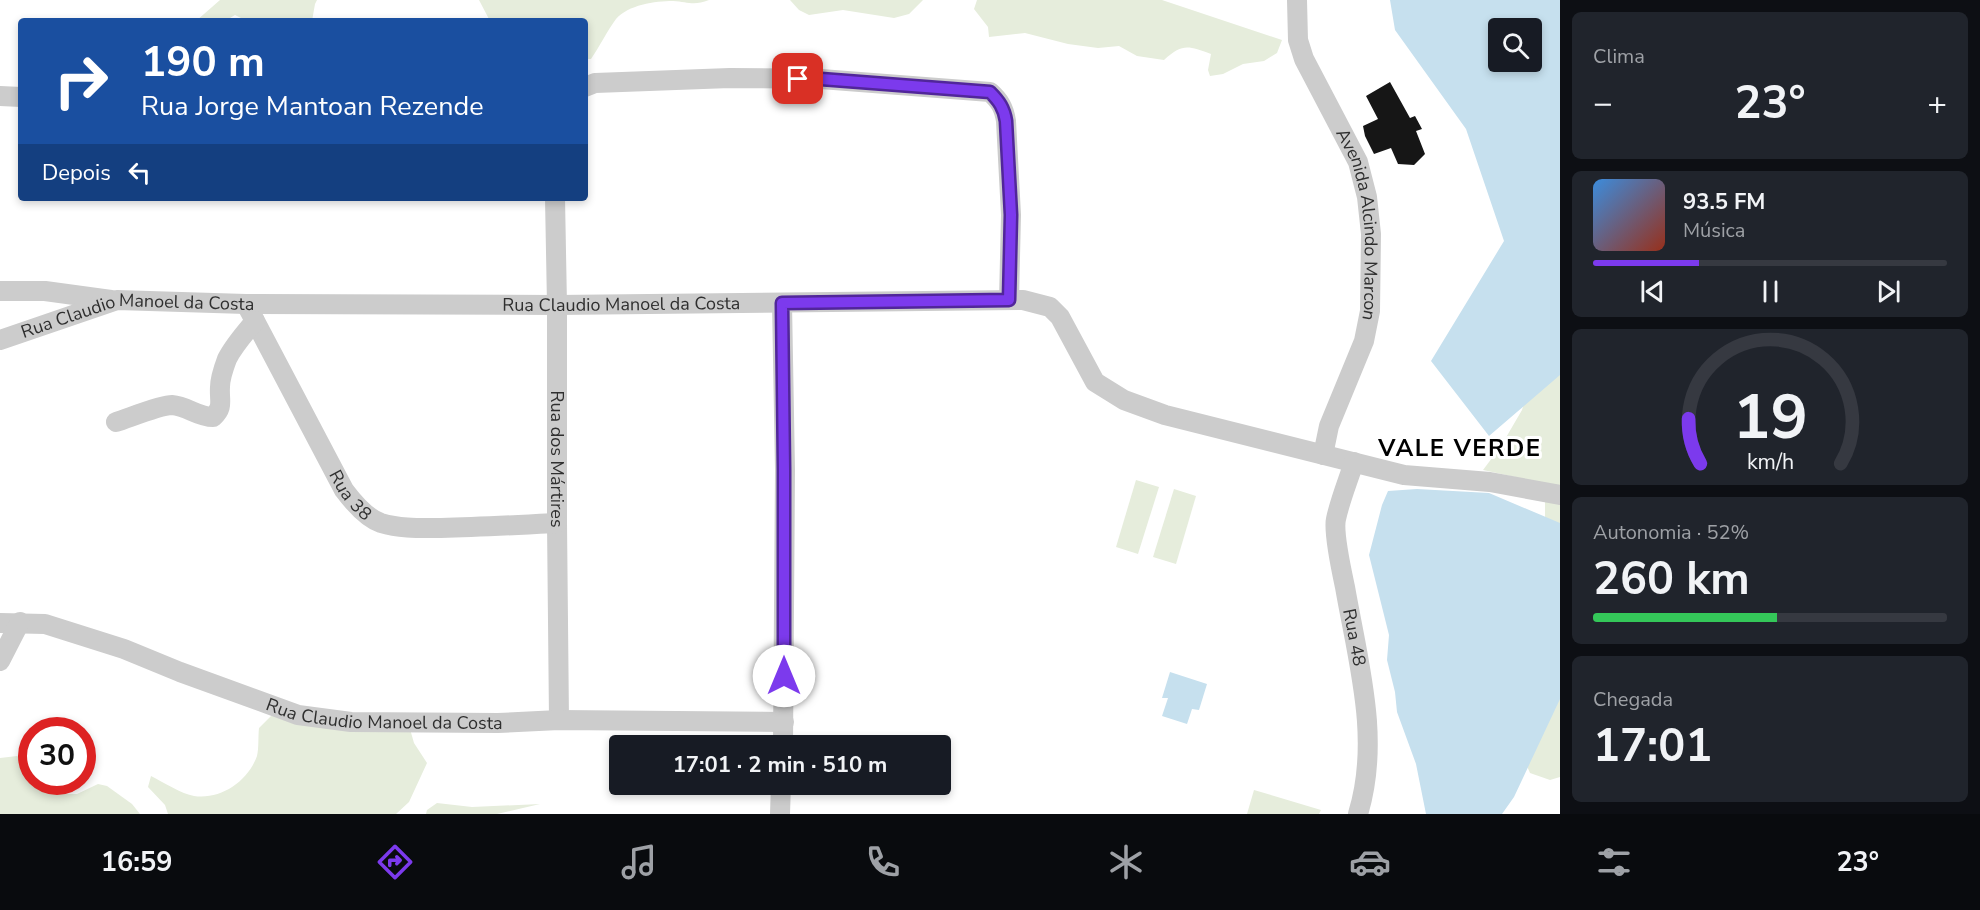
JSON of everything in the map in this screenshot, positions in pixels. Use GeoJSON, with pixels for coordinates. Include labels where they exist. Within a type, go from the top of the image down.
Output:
{"type":"FeatureCollection","features":[{"type":"Feature","properties":{"kind":"street","name":"Avenida Alcindo Marcon"},"geometry":{"type":"LineString","coordinates":[[1297,0],[1298,40],[1304,59],[1358,162],[1367,197],[1371,234],[1370,311],[1364,341],[1329,426],[1323,455]]}},
{"type":"Feature","properties":{"kind":"street"},"geometry":{"type":"LineString","coordinates":[[588,86],[595,83],[730,78],[821,79],[990,92],[1004,110],[1006,121],[1011,215],[1009,300]]}},
{"type":"Feature","properties":{"kind":"street"},"geometry":{"type":"LineString","coordinates":[[0,96],[18,97]]}},
{"type":"Feature","properties":{"kind":"street","name":"Rua dos Mártires"},"geometry":{"type":"LineString","coordinates":[[555,201],[560,720]]}},
{"type":"Feature","properties":{"kind":"street"},"geometry":{"type":"LineString","coordinates":[[0,291],[45,291],[117,300]]}},
{"type":"Feature","properties":{"kind":"street","name":"Rua Claudio Manoel da Costa"},"geometry":{"type":"LineString","coordinates":[[0,340],[117,300],[557,305],[1023,300],[1050,307],[1060,317],[1095,382],[1124,400],[1165,415],[1404,475],[1490,482],[1560,495]]}},
{"type":"Feature","properties":{"kind":"street","name":"Rua 38"},"geometry":{"type":"LineString","coordinates":[[246,303],[344,490],[368,515],[380,523],[406,528],[557,523]]}},
{"type":"Feature","properties":{"kind":"street"},"geometry":{"type":"LineString","coordinates":[[782,303],[783,735]]}},
{"type":"Feature","properties":{"kind":"street"},"geometry":{"type":"LineString","coordinates":[[116,422],[170,405],[185,408],[204,417],[213,417],[222,404],[220,387],[226,360],[240,338],[255,321]]}},
{"type":"Feature","properties":{"kind":"street","name":"Rua 48"},"geometry":{"type":"LineString","coordinates":[[1354,462],[1335,521],[1341,569],[1368,717],[1368,763],[1358,814]]}},
{"type":"Feature","properties":{"kind":"street"},"geometry":{"type":"LineString","coordinates":[[0,661],[20,622]]}},
{"type":"Feature","properties":{"kind":"street","name":"Rua Claudio Manoel da Costa"},"geometry":{"type":"LineString","coordinates":[[0,623],[45,624],[124,649],[298,715],[351,722],[498,723],[560,720],[784,722]]}},
{"type":"Feature","properties":{"kind":"street"},"geometry":{"type":"LineString","coordinates":[[780,814],[781,795]]}},
{"type":"Feature","properties":{"kind":"green space"},"geometry":{"type":"Polygon","coordinates":[[[220,0],[317,0],[313,18],[241,18],[235,15],[230,18],[199,18],[220,0]]]}},
{"type":"Feature","properties":{"kind":"green space"},"geometry":{"type":"Polygon","coordinates":[[[479,0],[709,0],[695,3],[658,2],[627,10],[616,19],[591,59],[588,59],[588,18],[488,18],[479,0]]]}},
{"type":"Feature","properties":{"kind":"green space"},"geometry":{"type":"Polygon","coordinates":[[[790,0],[923,0],[909,14],[894,18],[843,10],[809,15],[799,10],[790,0]]]}},
{"type":"Feature","properties":{"kind":"green space"},"geometry":{"type":"Polygon","coordinates":[[[977,0],[1162,0],[1282,40],[1277,53],[1264,61],[1243,64],[1223,74],[1210,76],[1208,70],[1211,54],[1191,48],[1176,51],[1164,60],[1137,56],[1119,46],[1098,48],[1068,44],[1025,33],[989,37],[988,27],[974,9],[977,0]]]}},
{"type":"Feature","properties":{"kind":"green space"},"geometry":{"type":"Polygon","coordinates":[[[1560,362],[1560,552],[1545,520],[1545,500],[1532,484],[1520,478],[1483,470],[1501,446],[1522,410],[1525,400],[1560,362]]]}},
{"type":"Feature","properties":{"kind":"green space"},"geometry":{"type":"Polygon","coordinates":[[[1136,480],[1159,487],[1138,554],[1116,547],[1136,480]]]}},
{"type":"Feature","properties":{"kind":"green space"},"geometry":{"type":"Polygon","coordinates":[[[1174,489],[1196,496],[1176,564],[1153,557],[1174,489]]]}},
{"type":"Feature","properties":{"kind":"green space"},"geometry":{"type":"Polygon","coordinates":[[[1560,648],[1560,777],[1550,780],[1530,773],[1522,755],[1560,648]]]}},
{"type":"Feature","properties":{"kind":"green space"},"geometry":{"type":"Polygon","coordinates":[[[295,713],[410,729],[414,743],[427,763],[409,802],[396,814],[168,814],[165,805],[148,787],[151,776],[189,795],[204,796],[223,792],[240,781],[253,765],[258,753],[259,728],[271,716],[295,713]]]}},
{"type":"Feature","properties":{"kind":"green space"},"geometry":{"type":"Polygon","coordinates":[[[18,757],[18,795],[96,795],[98,784],[107,786],[132,804],[140,814],[0,814],[0,758],[18,757]]]}},
{"type":"Feature","properties":{"kind":"green space"},"geometry":{"type":"Polygon","coordinates":[[[1254,790],[1321,810],[1319,814],[1247,814],[1254,790]]]}},
{"type":"Feature","properties":{"kind":"green space"},"geometry":{"type":"Polygon","coordinates":[[[437,803],[472,807],[540,804],[497,814],[426,814],[427,810],[437,803]]]}},
{"type":"Feature","properties":{"kind":"water"},"geometry":{"type":"Polygon","coordinates":[[[1390,0],[1560,0],[1560,375],[1489,436],[1431,361],[1504,241],[1466,129],[1395,30],[1390,0]]]}},
{"type":"Feature","properties":{"kind":"water"},"geometry":{"type":"Polygon","coordinates":[[[1417,489],[1489,493],[1560,523],[1560,699],[1514,797],[1502,814],[1426,814],[1416,764],[1397,712],[1395,692],[1387,660],[1389,635],[1369,555],[1388,491],[1417,489]]]}},
{"type":"Feature","properties":{"kind":"water"},"geometry":{"type":"Polygon","coordinates":[[[1170,672],[1207,684],[1199,710],[1192,709],[1187,724],[1162,716],[1168,698],[1162,698],[1170,672]]]}},
{"type":"Feature","properties":{"kind":"building"},"geometry":{"type":"Polygon","coordinates":[[[1390,82],[1410,118],[1415,116],[1422,129],[1416,131],[1425,154],[1414,165],[1398,164],[1391,148],[1374,154],[1365,136],[1363,126],[1378,119],[1366,96],[1390,82]]]}},
{"type":"Feature","properties":{"kind":"district","name":"VALE VERDE"},"geometry":{"type":"Point","coordinates":[1460,448]}},
{"type":"Feature","properties":{"kind":"route"},"geometry":{"type":"LineString","coordinates":[[784,676],[782,303],[1009,300],[1011,215],[1006,121],[1004,110],[990,92],[798,79]]}}]}
